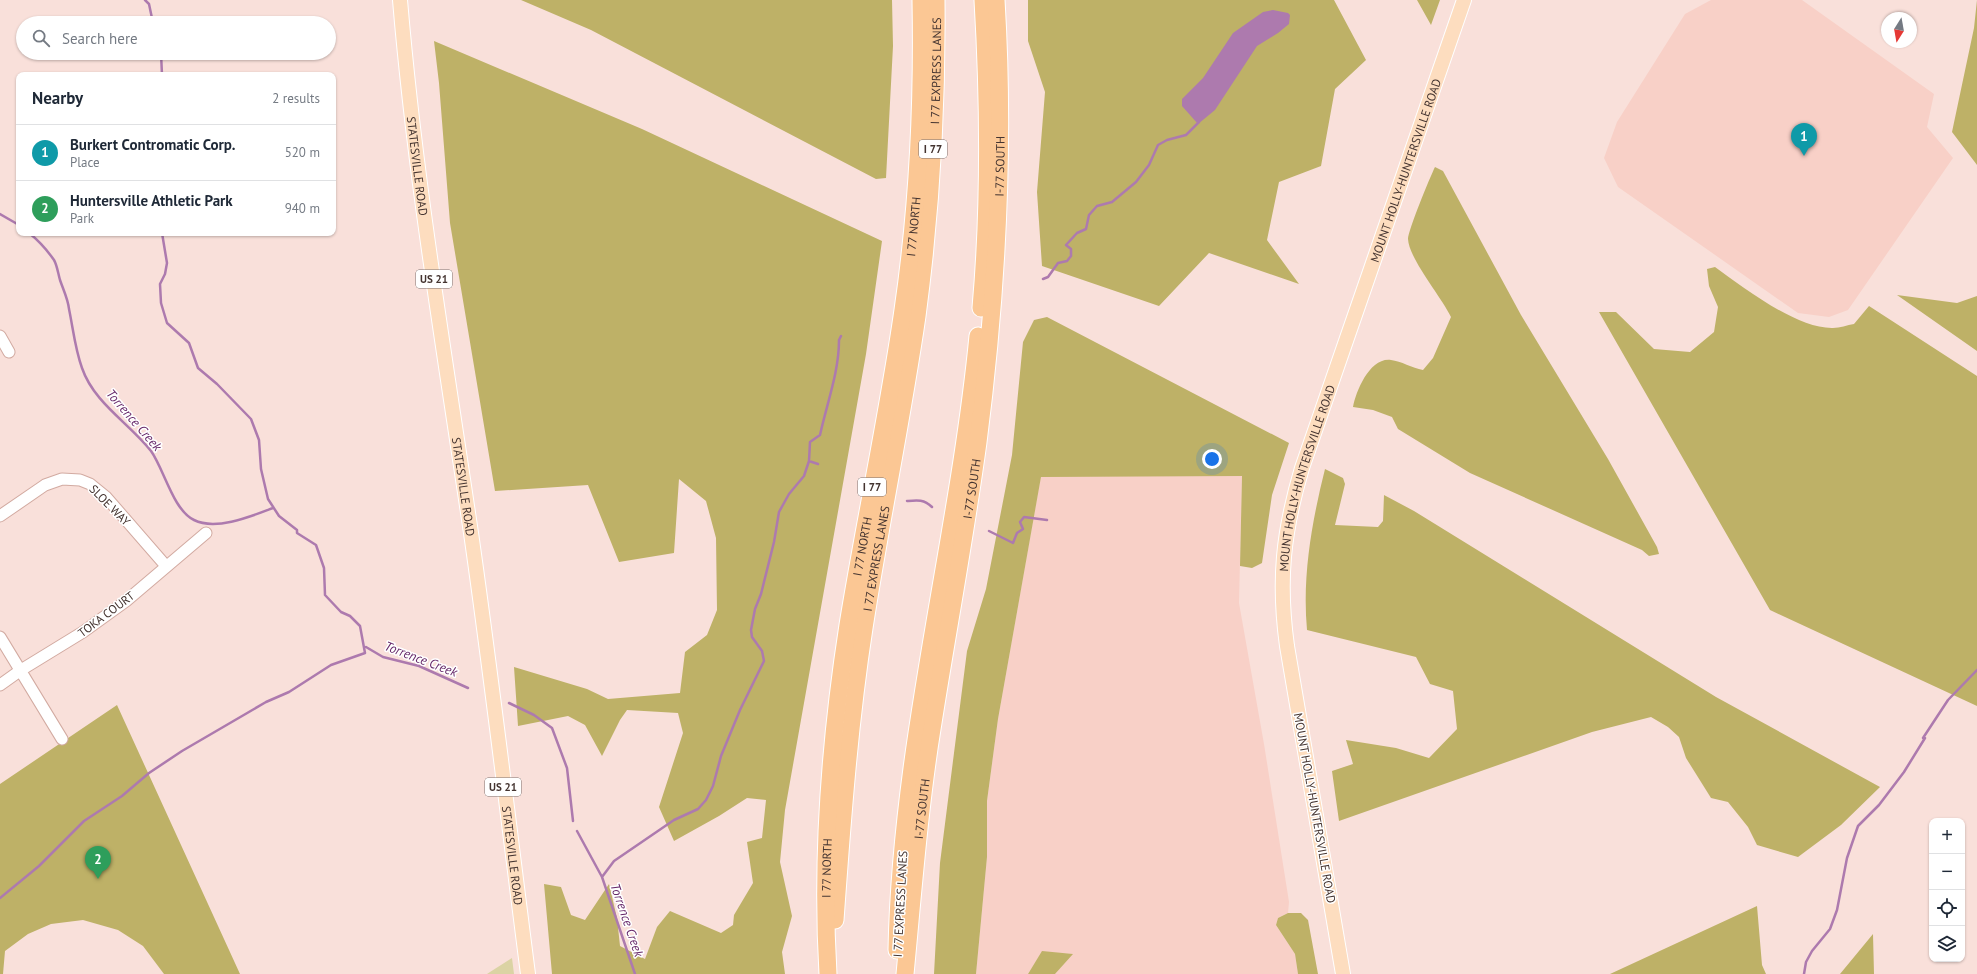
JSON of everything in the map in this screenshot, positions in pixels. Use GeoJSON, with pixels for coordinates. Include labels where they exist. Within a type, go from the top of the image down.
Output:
{"type":"FeatureCollection","features":[{"type":"Feature","properties":{"kind":"highway","name":"I 77 NORTH"},"geometry":{"type":"LineString","coordinates":[[830,974],[825,879],[831,764],[848,627],[895,362],[910,263],[915,217],[921,125],[921,0]]}},
{"type":"Feature","properties":{"kind":"highway","name":"I 77 EXPRESS LANES"},"geometry":{"type":"LineString","coordinates":[[830,974],[848,766],[858,674],[908,371],[923,265],[932,172],[937,0]]}},
{"type":"Feature","properties":{"kind":"highway","name":"I 77 EXPRESS LANES"},"geometry":{"type":"LineString","coordinates":[[897,974],[898,913],[909,789],[965,440],[979,326],[984,256],[987,164],[985,25],[982,0]]}},
{"type":"Feature","properties":{"kind":"highway","name":"I-77 SOUTH"},"geometry":{"type":"LineString","coordinates":[[904,974],[925,776],[972,488],[989,342],[1000,203],[1001,118],[996,0]]}},
{"type":"Feature","properties":{"kind":"main road","name":"STATESVILLE ROAD"},"geometry":{"type":"LineString","coordinates":[[400,0],[406,68],[431,259],[484,630],[528,974]]}},
{"type":"Feature","properties":{"kind":"main road","name":"MOUNT HOLLY-HUNTERSVILLE ROAD"},"geometry":{"type":"LineString","coordinates":[[1343,974],[1286,646],[1282,599],[1283,553],[1292,503],[1302,468],[1464,0]]}},
{"type":"Feature","properties":{"kind":"street"},"geometry":{"type":"LineString","coordinates":[[0,336],[8,352]]}},
{"type":"Feature","properties":{"kind":"street","name":"SLOE WAY"},"geometry":{"type":"LineString","coordinates":[[0,516],[45,485],[62,479],[80,480],[90,484],[106,497],[166,566]]}},
{"type":"Feature","properties":{"kind":"street","name":"TOKA COURT"},"geometry":{"type":"LineString","coordinates":[[0,685],[21,670],[84,632],[126,601],[206,533]]}},
{"type":"Feature","properties":{"kind":"street"},"geometry":{"type":"LineString","coordinates":[[0,637],[62,739]]}},
{"type":"Feature","properties":{"kind":"shaded area"},"geometry":{"type":"Polygon","coordinates":[[[521,0],[892,0],[893,46],[886,178],[876,179],[591,30],[521,0]]]}},
{"type":"Feature","properties":{"kind":"shaded area"},"geometry":{"type":"Polygon","coordinates":[[[1028,0],[1334,0],[1366,60],[1335,89],[1321,166],[1279,182],[1267,240],[1299,284],[1209,253],[1159,306],[1042,266],[1037,192],[1045,92],[1028,41],[1028,0]]]}},
{"type":"Feature","properties":{"kind":"shaded area"},"geometry":{"type":"Polygon","coordinates":[[[1417,0],[1440,0],[1431,25],[1417,0]]]}},
{"type":"Feature","properties":{"kind":"shaded area"},"geometry":{"type":"Polygon","coordinates":[[[1711,0],[1802,0],[1934,94],[1927,127],[1953,158],[1848,310],[1829,317],[1798,313],[1618,187],[1604,158],[1617,122],[1685,14],[1711,0]]]}},
{"type":"Feature","properties":{"kind":"shaded area"},"geometry":{"type":"Polygon","coordinates":[[[1977,0],[1977,165],[1952,132],[1974,28],[1977,0]]]}},
{"type":"Feature","properties":{"kind":"shaded area"},"geometry":{"type":"Polygon","coordinates":[[[1273,10],[1288,13],[1290,15],[1289,24],[1257,46],[1215,110],[1198,124],[1182,106],[1182,99],[1203,78],[1233,33],[1263,12],[1273,10]]]}},
{"type":"Feature","properties":{"kind":"shaded area"},"geometry":{"type":"Polygon","coordinates":[[[434,41],[642,129],[882,241],[866,354],[785,810],[780,862],[792,916],[782,952],[785,974],[552,974],[544,884],[561,887],[571,915],[585,920],[609,884],[617,918],[620,946],[645,959],[657,927],[670,911],[721,933],[733,925],[734,915],[753,883],[747,842],[762,838],[766,800],[747,798],[719,816],[674,841],[659,807],[683,733],[678,713],[627,710],[620,720],[602,756],[585,725],[568,716],[518,726],[514,667],[587,689],[608,699],[680,693],[685,652],[707,635],[717,610],[716,538],[706,501],[679,479],[674,553],[619,562],[588,485],[495,491],[450,223],[439,83],[434,41]]]}},
{"type":"Feature","properties":{"kind":"shaded area"},"geometry":{"type":"Polygon","coordinates":[[[1435,167],[1443,171],[1521,315],[1608,459],[1657,547],[1659,554],[1649,556],[1642,550],[1470,473],[1398,429],[1392,417],[1373,410],[1353,407],[1357,392],[1365,376],[1377,364],[1383,361],[1391,360],[1423,370],[1433,358],[1451,317],[1419,267],[1408,239],[1415,215],[1435,167]]]}},
{"type":"Feature","properties":{"kind":"shaded area"},"geometry":{"type":"Polygon","coordinates":[[[1715,267],[1771,306],[1803,322],[1819,327],[1836,328],[1854,324],[1869,306],[1977,376],[1977,706],[1770,610],[1599,312],[1616,312],[1654,349],[1690,352],[1714,332],[1718,307],[1709,286],[1707,269],[1715,267]]]}},
{"type":"Feature","properties":{"kind":"shaded area"},"geometry":{"type":"Polygon","coordinates":[[[1897,295],[1957,303],[1977,296],[1977,351],[1897,295]]]}},
{"type":"Feature","properties":{"kind":"shaded area"},"geometry":{"type":"Polygon","coordinates":[[[1047,317],[1289,443],[1272,495],[1262,563],[1252,568],[1240,566],[1242,476],[1041,477],[998,719],[987,801],[987,857],[976,974],[934,974],[940,863],[967,651],[986,589],[1012,455],[1023,342],[1034,320],[1047,317]]]}},
{"type":"Feature","properties":{"kind":"shaded area"},"geometry":{"type":"Polygon","coordinates":[[[1325,469],[1343,478],[1345,484],[1335,525],[1378,527],[1383,521],[1384,495],[1414,511],[1716,697],[1880,787],[1841,825],[1798,857],[1757,845],[1748,827],[1728,802],[1711,798],[1686,758],[1679,737],[1668,727],[1651,717],[1592,732],[1339,821],[1332,771],[1353,764],[1346,740],[1396,748],[1429,758],[1457,729],[1453,691],[1430,684],[1416,657],[1307,630],[1306,589],[1309,549],[1325,469]]]}},
{"type":"Feature","properties":{"kind":"shaded area"},"geometry":{"type":"Polygon","coordinates":[[[1242,475],[1239,603],[1264,744],[1289,902],[1288,913],[1278,918],[1276,925],[1295,954],[1298,974],[1055,974],[1072,954],[1042,952],[1028,974],[976,974],[987,857],[987,801],[998,719],[1041,476],[1242,475]]]}},
{"type":"Feature","properties":{"kind":"shaded area"},"geometry":{"type":"Polygon","coordinates":[[[117,705],[240,974],[164,974],[143,946],[118,930],[83,920],[51,924],[28,934],[5,951],[3,974],[0,974],[0,784],[117,705]]]}},
{"type":"Feature","properties":{"kind":"shaded area"},"geometry":{"type":"Polygon","coordinates":[[[1757,906],[1762,965],[1766,974],[1610,974],[1757,906]]]}},
{"type":"Feature","properties":{"kind":"shaded area"},"geometry":{"type":"Polygon","coordinates":[[[1288,913],[1301,913],[1308,920],[1318,974],[1298,974],[1295,954],[1276,925],[1278,918],[1288,913]]]}},
{"type":"Feature","properties":{"kind":"shaded area"},"geometry":{"type":"Polygon","coordinates":[[[1873,934],[1874,974],[1840,974],[1873,934]]]}},
{"type":"Feature","properties":{"kind":"shaded area"},"geometry":{"type":"Polygon","coordinates":[[[1042,951],[1073,954],[1055,974],[1028,974],[1042,951]]]}},
{"type":"Feature","properties":{"kind":"shaded area"},"geometry":{"type":"Polygon","coordinates":[[[512,958],[514,974],[487,974],[490,972],[512,958]]]}},
{"type":"Feature","properties":{"kind":"waterway"},"geometry":{"type":"LineString","coordinates":[[145,0],[149,4],[152,16]]}},
{"type":"Feature","properties":{"kind":"waterway"},"geometry":{"type":"LineString","coordinates":[[161,60],[162,72]]}},
{"type":"Feature","properties":{"kind":"waterway"},"geometry":{"type":"LineString","coordinates":[[1043,279],[1048,277],[1058,263],[1067,261],[1071,256],[1071,249],[1066,245],[1077,233],[1086,229],[1089,215],[1097,206],[1112,202],[1136,182],[1149,165],[1158,145],[1167,140],[1186,135],[1199,122]]}},
{"type":"Feature","properties":{"kind":"waterway","name":"Torrence Creek"},"geometry":{"type":"LineString","coordinates":[[0,214],[16,223]]}},
{"type":"Feature","properties":{"kind":"waterway","name":"Torrence Creek"},"geometry":{"type":"LineString","coordinates":[[32,236],[51,256],[57,267],[68,302],[74,338],[82,368],[88,380],[103,402],[151,451],[180,508],[194,520],[213,524],[234,521],[273,508]]}},
{"type":"Feature","properties":{"kind":"waterway","name":"Torrence Creek"},"geometry":{"type":"LineString","coordinates":[[0,898],[39,866],[84,821],[122,796],[149,773],[182,751],[266,702],[289,692],[331,665],[365,653],[360,626],[350,616],[341,612],[325,595],[324,568],[316,545],[297,533],[297,530],[279,516],[268,499],[261,469],[259,440],[251,419],[217,384],[198,368],[189,343],[167,323],[161,303],[160,284],[165,274],[167,263],[162,236]]}},
{"type":"Feature","properties":{"kind":"waterway"},"geometry":{"type":"LineString","coordinates":[[602,877],[614,861],[674,820],[698,809],[706,800],[713,786],[721,756],[740,710],[764,661],[762,651],[752,637],[751,630],[755,609],[761,594],[774,542],[779,512],[789,494],[804,476],[809,461],[810,442],[820,435],[835,376],[839,340],[841,336]]}},
{"type":"Feature","properties":{"kind":"waterway"},"geometry":{"type":"LineString","coordinates":[[809,461],[818,464]]}},
{"type":"Feature","properties":{"kind":"waterway"},"geometry":{"type":"LineString","coordinates":[[907,501],[923,501],[932,507]]}},
{"type":"Feature","properties":{"kind":"waterway"},"geometry":{"type":"LineString","coordinates":[[989,531],[1013,543],[1017,533],[1023,529],[1020,522],[1024,517],[1047,520]]}},
{"type":"Feature","properties":{"kind":"waterway","name":"Torrence Creek"},"geometry":{"type":"LineString","coordinates":[[366,647],[383,657],[419,666],[468,688]]}},
{"type":"Feature","properties":{"kind":"waterway"},"geometry":{"type":"LineString","coordinates":[[1804,974],[1806,962],[1812,951],[1830,929],[1837,910],[1847,858],[1858,826],[1879,805],[1904,772],[1925,738],[1923,738],[1948,700],[1977,670]]}},
{"type":"Feature","properties":{"kind":"waterway","name":"Torrence Creek"},"geometry":{"type":"LineString","coordinates":[[509,703],[534,715],[552,728],[567,768],[573,821]]}},
{"type":"Feature","properties":{"kind":"waterway","name":"Torrence Creek"},"geometry":{"type":"LineString","coordinates":[[577,831],[602,877],[635,974]]}},
{"type":"Feature","properties":{"kind":"place","name":"Burkert Contromatic Corp."},"geometry":{"type":"Point","coordinates":[1804,156]}},
{"type":"Feature","properties":{"kind":"place","name":"Huntersville Athletic Park"},"geometry":{"type":"Point","coordinates":[98,879]}}]}
